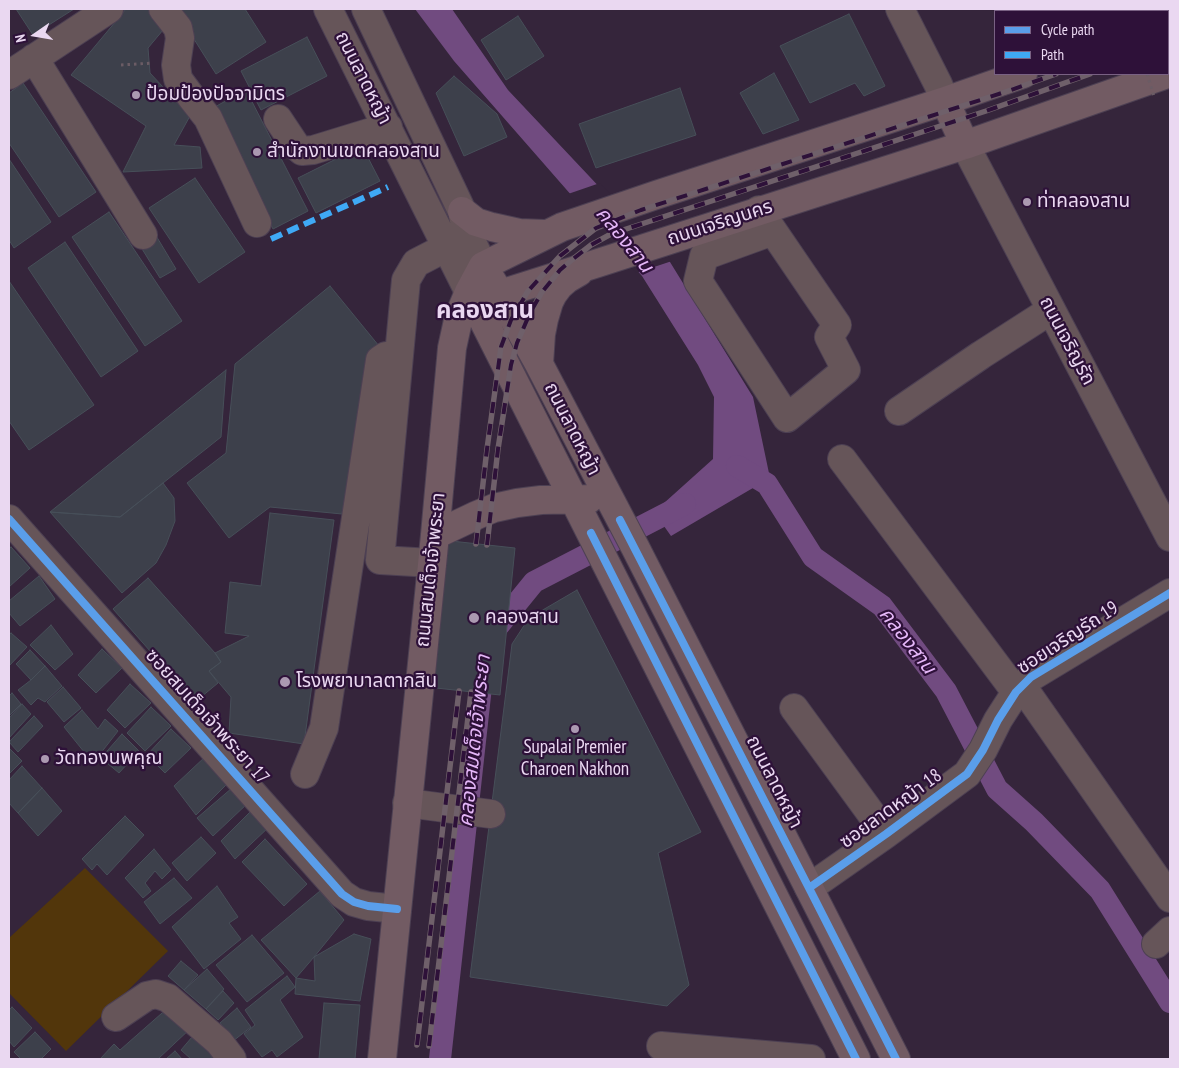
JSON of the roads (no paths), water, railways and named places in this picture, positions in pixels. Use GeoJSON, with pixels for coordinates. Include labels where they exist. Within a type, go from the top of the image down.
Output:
{"type":"FeatureCollection","features":[{"type":"Feature","properties":{"kind":"main road"},"geometry":{"type":"LineString","coordinates":[[469,292],[483,266],[554,230],[1020,75]]}},
{"type":"Feature","properties":{"kind":"main road","name":"ถนนเจริญนคร"},"geometry":{"type":"LineString","coordinates":[[469,292],[500,294],[669,239],[766,221],[965,145],[1164,75]]}},
{"type":"Feature","properties":{"kind":"main road"},"geometry":{"type":"LineString","coordinates":[[945,101],[965,145]]}},
{"type":"Feature","properties":{"kind":"main road"},"geometry":{"type":"LineString","coordinates":[[462,211],[476,222],[520,233],[554,230]]}},
{"type":"Feature","properties":{"kind":"main road"},"geometry":{"type":"LineString","coordinates":[[539,364],[543,322],[553,294],[567,279],[592,265]]}},
{"type":"Feature","properties":{"kind":"main road","name":"ถนนลาดหญ้า"},"geometry":{"type":"LineString","coordinates":[[483,266],[539,364],[635,547],[896,1059]]}},
{"type":"Feature","properties":{"kind":"main road","name":"ถนนลาดหญ้า"},"geometry":{"type":"LineString","coordinates":[[469,292],[856,1059]]}},
{"type":"Feature","properties":{"kind":"main road","name":"ถนนสมเด็จเจ้าพระยา"},"geometry":{"type":"LineString","coordinates":[[382,1059],[452,348],[459,316],[469,292]]}},
{"type":"Feature","properties":{"kind":"main road"},"geometry":{"type":"LineString","coordinates":[[435,535],[494,508],[517,502],[574,499],[614,509]]}},
{"type":"Feature","properties":{"kind":"street"},"geometry":{"type":"LineString","coordinates":[[9,75],[109,9]]}},
{"type":"Feature","properties":{"kind":"street"},"geometry":{"type":"LineString","coordinates":[[163,9],[178,28],[180,38],[176,66],[178,79],[208,118],[257,223]]}},
{"type":"Feature","properties":{"kind":"street","name":"ถนนลาดหญ้า"},"geometry":{"type":"LineString","coordinates":[[328,9],[469,292]]}},
{"type":"Feature","properties":{"kind":"street","name":"ถนนลาดหญ้า"},"geometry":{"type":"LineString","coordinates":[[366,9],[462,211],[466,229],[483,266]]}},
{"type":"Feature","properties":{"kind":"street"},"geometry":{"type":"LineString","coordinates":[[900,9],[945,101]]}},
{"type":"Feature","properties":{"kind":"street"},"geometry":{"type":"LineString","coordinates":[[34,58],[144,235]]}},
{"type":"Feature","properties":{"kind":"street"},"geometry":{"type":"LineString","coordinates":[[278,119],[296,146],[302,151],[313,150],[388,127]]}},
{"type":"Feature","properties":{"kind":"street","name":"ถนนเจริญรัถ"},"geometry":{"type":"LineString","coordinates":[[965,145],[1170,537]]}},
{"type":"Feature","properties":{"kind":"street"},"geometry":{"type":"LineString","coordinates":[[766,221],[837,325],[829,337],[846,370],[787,418],[698,281],[704,256],[766,221]]}},
{"type":"Feature","properties":{"kind":"street"},"geometry":{"type":"LineString","coordinates":[[432,562],[380,560],[406,280],[416,263],[447,247]]}},
{"type":"Feature","properties":{"kind":"street"},"geometry":{"type":"LineString","coordinates":[[899,411],[1051,310]]}},
{"type":"Feature","properties":{"kind":"street"},"geometry":{"type":"LineString","coordinates":[[305,774],[324,728],[380,360],[386,356],[399,354]]}},
{"type":"Feature","properties":{"kind":"street","name":"ซอยเจริญรัถ 19"},"geometry":{"type":"LineString","coordinates":[[842,459],[1019,689],[1170,898]]}},
{"type":"Feature","properties":{"kind":"street","name":"ซอยสมเด็จเจ้าพระยา 17"},"geometry":{"type":"LineString","coordinates":[[9,519],[342,894],[354,902],[397,910]]}},
{"type":"Feature","properties":{"kind":"street","name":"ซอยเจริญรัถ 19"},"geometry":{"type":"LineString","coordinates":[[983,750],[998,720],[1019,689],[1031,677],[1170,593]]}},
{"type":"Feature","properties":{"kind":"street"},"geometry":{"type":"LineString","coordinates":[[794,708],[886,834]]}},
{"type":"Feature","properties":{"kind":"street","name":"ซอยลาดหญ้า 18"},"geometry":{"type":"LineString","coordinates":[[809,888],[967,774],[983,750]]}},
{"type":"Feature","properties":{"kind":"street"},"geometry":{"type":"LineString","coordinates":[[408,803],[491,814]]}},
{"type":"Feature","properties":{"kind":"street"},"geometry":{"type":"LineString","coordinates":[[116,1017],[147,996],[156,994],[168,998],[219,1042],[232,1059]]}},
{"type":"Feature","properties":{"kind":"street"},"geometry":{"type":"LineString","coordinates":[[661,1046],[812,1059]]}},
{"type":"Feature","properties":{"kind":"water"},"geometry":{"type":"Polygon","coordinates":[[[415,9],[452,9],[508,90],[670,262],[753,397],[770,478],[671,536],[654,512],[713,459],[714,397],[698,365],[642,276],[454,61],[415,9]]]}},
{"type":"Feature","properties":{"kind":"waterway","name":"คลองสาน"},"geometry":{"type":"LineString","coordinates":[[737,466],[767,484],[813,557],[882,606],[946,691],[997,789],[1034,822],[1100,890],[1170,1002]]}},
{"type":"Feature","properties":{"kind":"waterway","name":"คลองสมเด็จเจ้าพระยา"},"geometry":{"type":"LineString","coordinates":[[440,1059],[486,641],[534,582],[685,504]]}},
{"type":"Feature","properties":{"kind":"railway"},"geometry":{"type":"LineString","coordinates":[[476,544],[501,347],[511,320],[528,291],[560,256],[596,228],[641,210],[1053,75]]}},
{"type":"Feature","properties":{"kind":"railway"},"geometry":{"type":"LineString","coordinates":[[487,545],[498,449],[511,365],[517,343],[530,313],[542,292],[560,270],[573,259],[591,245],[611,234],[986,111],[1087,75]]}},
{"type":"Feature","properties":{"kind":"railway"},"geometry":{"type":"LineString","coordinates":[[417,1045],[459,691]]}},
{"type":"Feature","properties":{"kind":"railway"},"geometry":{"type":"LineString","coordinates":[[429,1046],[471,692]]}},
{"type":"Feature","properties":{"kind":"place","name":"ป้อมป้องปัจจามิตร"},"geometry":{"type":"Point","coordinates":[136,95]}},
{"type":"Feature","properties":{"kind":"place","name":"สำนักงานเขตคลองสาน"},"geometry":{"type":"Point","coordinates":[257,152]}},
{"type":"Feature","properties":{"kind":"place","name":"ท่าคลองสาน"},"geometry":{"type":"Point","coordinates":[1027,202]}},
{"type":"Feature","properties":{"kind":"place","name":"คลองสาน"},"geometry":{"type":"Point","coordinates":[474,618]}},
{"type":"Feature","properties":{"kind":"place","name":"โรงพยาบาลตากสิน"},"geometry":{"type":"Point","coordinates":[285,682]}},
{"type":"Feature","properties":{"kind":"place","name":"Supalai Premier Charoen Nakhon"},"geometry":{"type":"Point","coordinates":[575,729]}},
{"type":"Feature","properties":{"kind":"place","name":"วัดทองนพคุณ"},"geometry":{"type":"Point","coordinates":[45,759]}},
{"type":"Feature","properties":{"kind":"district","name":"คลองสาน"},"geometry":{"type":"Point","coordinates":[485,311]}}]}
